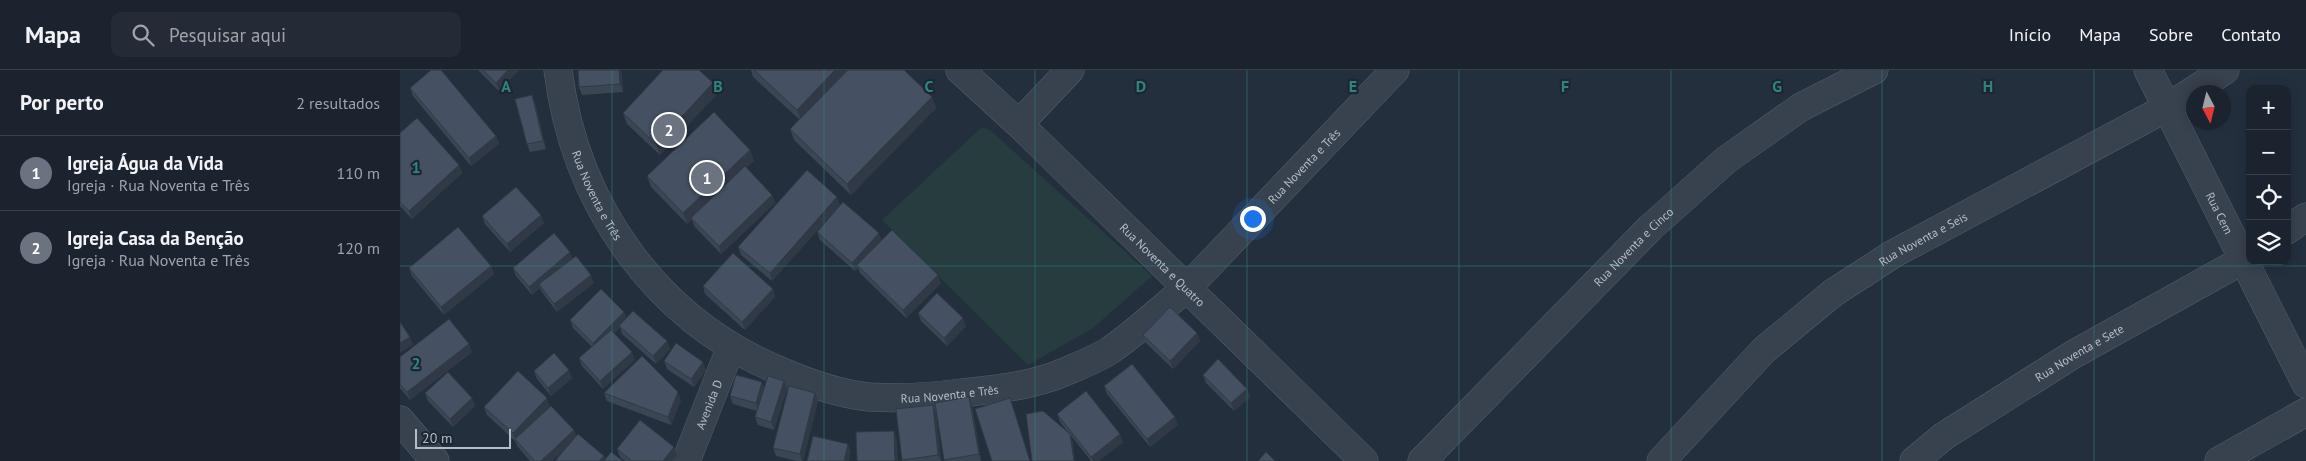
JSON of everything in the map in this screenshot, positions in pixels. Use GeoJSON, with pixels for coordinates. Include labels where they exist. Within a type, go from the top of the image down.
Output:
{"type":"FeatureCollection","features":[{"type":"Feature","properties":{"kind":"street","name":"Rua Noventa e Três"},"geometry":{"type":"LineString","coordinates":[[558,70],[567,114],[582,168],[602,212],[641,270],[695,323],[731,347],[768,367],[814,385],[868,397],[930,397],[1016,387],[1066,372],[1108,351],[1187,288],[1395,70]]}},
{"type":"Feature","properties":{"kind":"street","name":"Rua Noventa e Quatro"},"geometry":{"type":"LineString","coordinates":[[960,70],[1019,124],[1364,461]]}},
{"type":"Feature","properties":{"kind":"street"},"geometry":{"type":"LineString","coordinates":[[1019,124],[1070,70]]}},
{"type":"Feature","properties":{"kind":"street","name":"Rua Noventa e Cinco"},"geometry":{"type":"LineString","coordinates":[[1422,461],[1650,228],[1726,160],[1801,107],[1874,70]]}},
{"type":"Feature","properties":{"kind":"street","name":"Rua Cem"},"geometry":{"type":"LineString","coordinates":[[2148,70],[2246,256]]}},
{"type":"Feature","properties":{"kind":"street","name":"Rua Noventa e Seis"},"geometry":{"type":"LineString","coordinates":[[1661,461],[1764,350],[1833,293],[1893,254],[2168,107],[2225,70]]}},
{"type":"Feature","properties":{"kind":"street"},"geometry":{"type":"LineString","coordinates":[[2291,227],[2306,217]]}},
{"type":"Feature","properties":{"kind":"street","name":"Rua Noventa e Sete"},"geometry":{"type":"LineString","coordinates":[[1914,461],[1944,436],[2074,354],[2246,259]]}},
{"type":"Feature","properties":{"kind":"street","name":"Rua Cem"},"geometry":{"type":"LineString","coordinates":[[2250,265],[2306,384]]}},
{"type":"Feature","properties":{"kind":"street","name":"Avenida D"},"geometry":{"type":"LineString","coordinates":[[686,461],[731,347]]}},
{"type":"Feature","properties":{"kind":"street"},"geometry":{"type":"LineString","coordinates":[[2219,461],[2306,412]]}},
{"type":"Feature","properties":{"kind":"street"},"geometry":{"type":"LineString","coordinates":[[400,420],[435,461]]}},
{"type":"Feature","properties":{"kind":"green space"},"geometry":{"type":"Polygon","coordinates":[[[982,127],[990,130],[1152,276],[1093,328],[1028,365],[882,220],[982,127]]]}},
{"type":"Feature","properties":{"kind":"building"},"geometry":{"type":"Polygon","coordinates":[[[431,70],[441,70],[496,136],[469,158],[410,88],[431,70]]]}},
{"type":"Feature","properties":{"kind":"building"},"geometry":{"type":"Polygon","coordinates":[[[483,70],[508,70],[496,83],[483,70]]]}},
{"type":"Feature","properties":{"kind":"building"},"geometry":{"type":"Polygon","coordinates":[[[578,70],[619,70],[620,84],[579,87],[578,70]]]}},
{"type":"Feature","properties":{"kind":"building"},"geometry":{"type":"Polygon","coordinates":[[[663,70],[699,70],[713,83],[656,144],[623,113],[663,70]]]}},
{"type":"Feature","properties":{"kind":"building"},"geometry":{"type":"Polygon","coordinates":[[[754,70],[835,70],[797,110],[754,70]]]}},
{"type":"Feature","properties":{"kind":"building"},"geometry":{"type":"Polygon","coordinates":[[[848,70],[904,70],[932,97],[847,184],[790,129],[848,70]]]}},
{"type":"Feature","properties":{"kind":"building"},"geometry":{"type":"Polygon","coordinates":[[[532,95],[543,141],[527,144],[515,99],[532,95]]]}},
{"type":"Feature","properties":{"kind":"building"},"geometry":{"type":"Polygon","coordinates":[[[714,112],[750,150],[683,213],[647,176],[714,112]]]}},
{"type":"Feature","properties":{"kind":"building"},"geometry":{"type":"Polygon","coordinates":[[[417,118],[459,165],[409,211],[400,202],[400,133],[417,118]]]}},
{"type":"Feature","properties":{"kind":"building"},"geometry":{"type":"Polygon","coordinates":[[[745,166],[772,195],[719,246],[691,218],[745,166]]]}},
{"type":"Feature","properties":{"kind":"building"},"geometry":{"type":"Polygon","coordinates":[[[807,170],[837,197],[770,273],[738,247],[807,170]]]}},
{"type":"Feature","properties":{"kind":"building"},"geometry":{"type":"Polygon","coordinates":[[[516,187],[541,215],[507,244],[482,216],[516,187]]]}},
{"type":"Feature","properties":{"kind":"building"},"geometry":{"type":"Polygon","coordinates":[[[843,202],[879,233],[852,263],[817,232],[843,202]]]}},
{"type":"Feature","properties":{"kind":"building"},"geometry":{"type":"Polygon","coordinates":[[[458,227],[491,266],[441,307],[409,268],[458,227]]]}},
{"type":"Feature","properties":{"kind":"building"},"geometry":{"type":"Polygon","coordinates":[[[892,230],[938,275],[903,310],[857,265],[892,230]]]}},
{"type":"Feature","properties":{"kind":"building"},"geometry":{"type":"Polygon","coordinates":[[[554,233],[570,252],[529,287],[513,268],[554,233]]]}},
{"type":"Feature","properties":{"kind":"building"},"geometry":{"type":"Polygon","coordinates":[[[733,253],[773,289],[742,322],[703,286],[733,253]]]}},
{"type":"Feature","properties":{"kind":"building"},"geometry":{"type":"Polygon","coordinates":[[[576,256],[591,275],[554,304],[539,284],[576,256]]]}},
{"type":"Feature","properties":{"kind":"building"},"geometry":{"type":"Polygon","coordinates":[[[601,289],[624,312],[593,343],[570,320],[601,289]]]}},
{"type":"Feature","properties":{"kind":"building"},"geometry":{"type":"Polygon","coordinates":[[[937,293],[963,318],[944,338],[918,313],[937,293]]]}},
{"type":"Feature","properties":{"kind":"building"},"geometry":{"type":"Polygon","coordinates":[[[1170,307],[1197,333],[1170,361],[1143,335],[1170,307]]]}},
{"type":"Feature","properties":{"kind":"building"},"geometry":{"type":"Polygon","coordinates":[[[633,311],[667,341],[653,356],[619,326],[633,311]]]}},
{"type":"Feature","properties":{"kind":"building"},"geometry":{"type":"Polygon","coordinates":[[[449,319],[469,344],[407,392],[400,384],[400,357],[449,319]]]}},
{"type":"Feature","properties":{"kind":"building"},"geometry":{"type":"Polygon","coordinates":[[[400,322],[410,337],[400,343],[400,322]]]}},
{"type":"Feature","properties":{"kind":"building"},"geometry":{"type":"Polygon","coordinates":[[[611,330],[632,352],[600,381],[579,358],[611,330]]]}},
{"type":"Feature","properties":{"kind":"building"},"geometry":{"type":"Polygon","coordinates":[[[676,343],[703,362],[691,379],[664,361],[676,343]]]}},
{"type":"Feature","properties":{"kind":"building"},"geometry":{"type":"Polygon","coordinates":[[[554,353],[569,370],[548,388],[534,371],[554,353]]]}},
{"type":"Feature","properties":{"kind":"building"},"geometry":{"type":"Polygon","coordinates":[[[642,356],[678,392],[668,417],[604,393],[642,356]]]}},
{"type":"Feature","properties":{"kind":"building"},"geometry":{"type":"Polygon","coordinates":[[[1218,359],[1247,389],[1231,403],[1203,375],[1218,359]]]}},
{"type":"Feature","properties":{"kind":"building"},"geometry":{"type":"Polygon","coordinates":[[[1132,364],[1175,417],[1147,439],[1104,386],[1132,364]]]}},
{"type":"Feature","properties":{"kind":"building"},"geometry":{"type":"Polygon","coordinates":[[[518,371],[547,398],[513,433],[484,407],[518,371]]]}},
{"type":"Feature","properties":{"kind":"building"},"geometry":{"type":"Polygon","coordinates":[[[448,372],[472,398],[450,419],[425,393],[448,372]]]}},
{"type":"Feature","properties":{"kind":"building"},"geometry":{"type":"Polygon","coordinates":[[[736,375],[762,382],[756,403],[730,396],[736,375]]]}},
{"type":"Feature","properties":{"kind":"building"},"geometry":{"type":"Polygon","coordinates":[[[768,376],[784,381],[771,422],[755,417],[768,376]]]}},
{"type":"Feature","properties":{"kind":"building"},"geometry":{"type":"Polygon","coordinates":[[[789,386],[815,393],[800,454],[773,448],[789,386]]]}},
{"type":"Feature","properties":{"kind":"building"},"geometry":{"type":"Polygon","coordinates":[[[1086,391],[1120,434],[1091,457],[1057,414],[1086,391]]]}},
{"type":"Feature","properties":{"kind":"building"},"geometry":{"type":"Polygon","coordinates":[[[969,397],[979,454],[944,460],[935,403],[969,397]]]}},
{"type":"Feature","properties":{"kind":"building"},"geometry":{"type":"Polygon","coordinates":[[[1010,398],[1030,461],[992,461],[975,409],[1010,398]]]}},
{"type":"Feature","properties":{"kind":"building"},"geometry":{"type":"Polygon","coordinates":[[[933,405],[938,455],[902,460],[896,409],[933,405]]]}},
{"type":"Feature","properties":{"kind":"building"},"geometry":{"type":"Polygon","coordinates":[[[551,406],[574,430],[541,461],[535,461],[515,439],[551,406]]]}},
{"type":"Feature","properties":{"kind":"building"},"geometry":{"type":"Polygon","coordinates":[[[1043,411],[1070,434],[1074,461],[1032,461],[1026,414],[1043,411]]]}},
{"type":"Feature","properties":{"kind":"building"},"geometry":{"type":"Polygon","coordinates":[[[640,420],[674,447],[663,461],[632,461],[617,449],[640,420]]]}},
{"type":"Feature","properties":{"kind":"building"},"geometry":{"type":"Polygon","coordinates":[[[894,431],[895,461],[857,461],[856,432],[894,431]]]}},
{"type":"Feature","properties":{"kind":"building"},"geometry":{"type":"Polygon","coordinates":[[[578,434],[604,456],[599,461],[555,461],[578,434]]]}},
{"type":"Feature","properties":{"kind":"building"},"geometry":{"type":"Polygon","coordinates":[[[813,436],[848,444],[844,461],[807,461],[813,436]]]}},
{"type":"Feature","properties":{"kind":"building"},"geometry":{"type":"Polygon","coordinates":[[[611,452],[623,461],[604,461],[611,452]]]}},
{"type":"Feature","properties":{"kind":"building"},"geometry":{"type":"Polygon","coordinates":[[[1266,452],[1275,461],[1258,461],[1266,452]]]}},
{"type":"Feature","properties":{"kind":"place","name":"Igreja Casa da Benção"},"geometry":{"type":"Point","coordinates":[669,130]}},
{"type":"Feature","properties":{"kind":"place","name":"Igreja Água da Vida"},"geometry":{"type":"Point","coordinates":[707,178]}}]}
